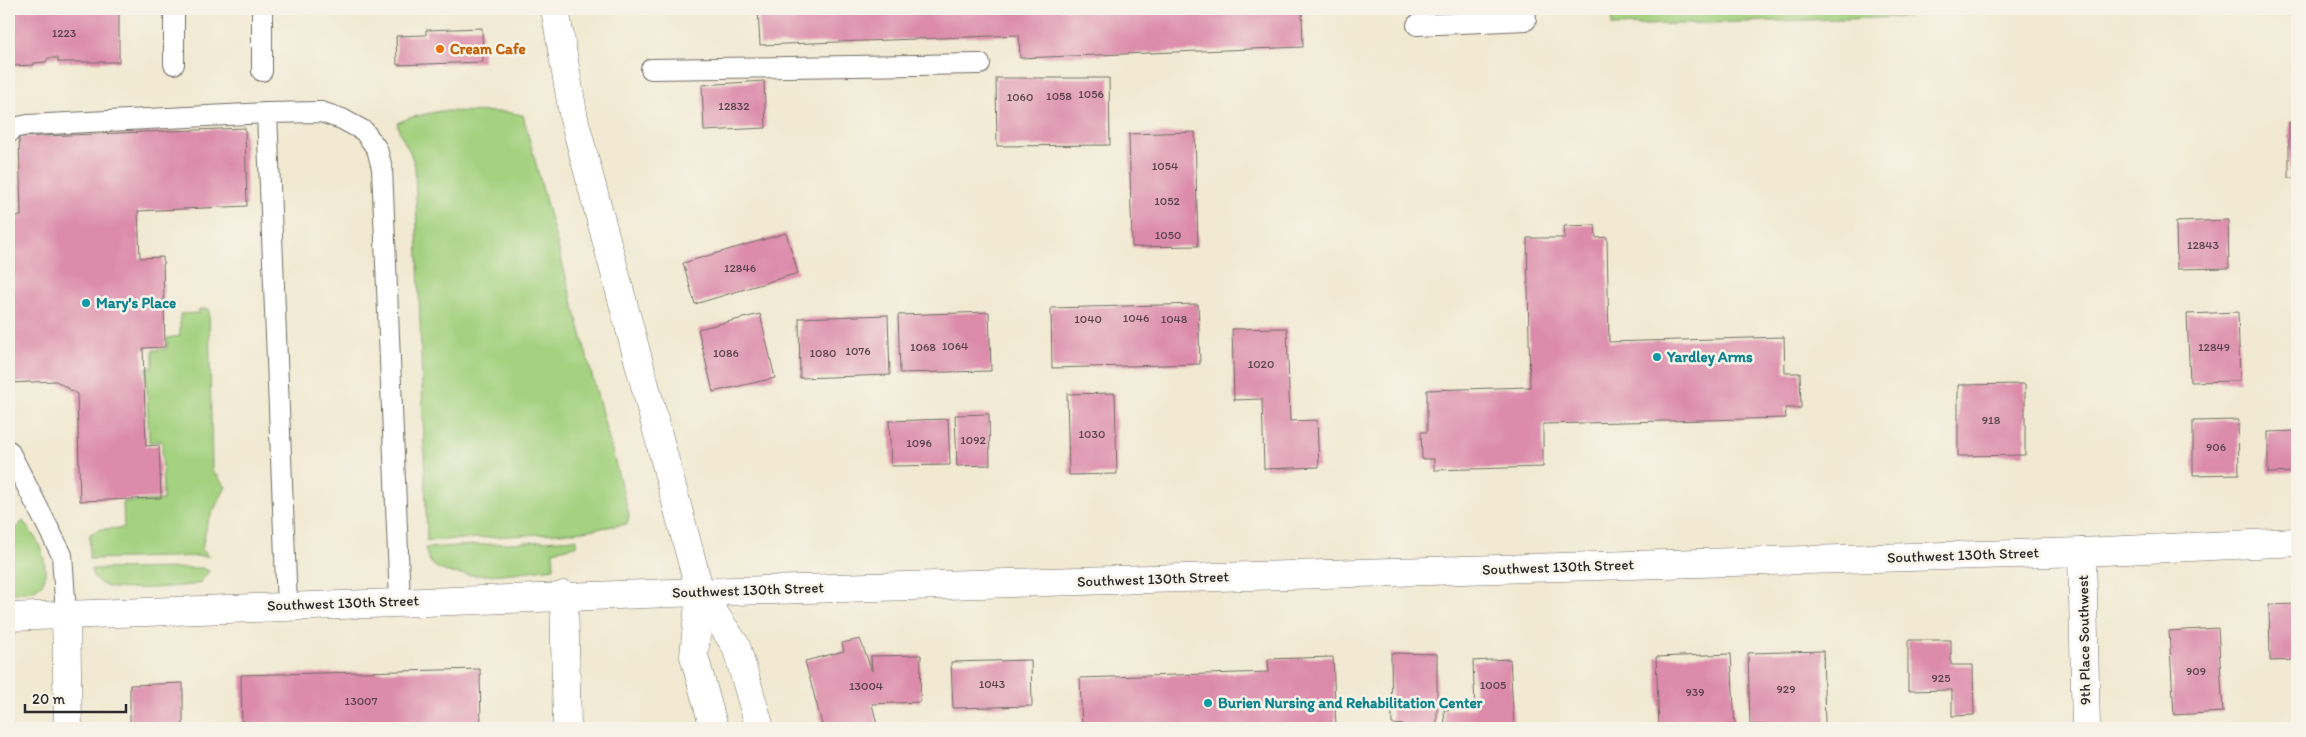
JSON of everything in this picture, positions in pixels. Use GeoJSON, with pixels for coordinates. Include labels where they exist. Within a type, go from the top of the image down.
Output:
{"type":"FeatureCollection","features":[{"type":"Feature","properties":{"kind":"street"},"geometry":{"type":"LineString","coordinates":[[555,9],[574,119],[700,592],[736,646],[760,728]]}},
{"type":"Feature","properties":{"kind":"street","name":"Southwest 130th Street"},"geometry":{"type":"LineString","coordinates":[[9,616],[564,595],[2082,552],[2297,542]]}},
{"type":"Feature","properties":{"kind":"street","name":"9th Place Southwest"},"geometry":{"type":"LineString","coordinates":[[2082,552],[2086,728]]}},
{"type":"Feature","properties":{"kind":"street"},"geometry":{"type":"LineString","coordinates":[[700,592],[694,656],[714,728]]}},
{"type":"Feature","properties":{"kind":"street"},"geometry":{"type":"LineString","coordinates":[[564,595],[567,728]]}},
{"type":"Feature","properties":{"kind":"street"},"geometry":{"type":"LineString","coordinates":[[66,614],[68,728]]}},
{"type":"Feature","properties":{"kind":"lane"},"geometry":{"type":"LineString","coordinates":[[174,9],[174,64]]}},
{"type":"Feature","properties":{"kind":"lane"},"geometry":{"type":"LineString","coordinates":[[262,9],[262,71]]}},
{"type":"Feature","properties":{"kind":"lane"},"geometry":{"type":"LineString","coordinates":[[1417,25],[1526,20],[1526,9]]}},
{"type":"Feature","properties":{"kind":"lane"},"geometry":{"type":"LineString","coordinates":[[651,69],[980,64]]}},
{"type":"Feature","properties":{"kind":"lane"},"geometry":{"type":"LineString","coordinates":[[9,133],[13,128],[28,125],[321,112],[342,119],[364,131],[376,149],[382,168],[400,601]]}},
{"type":"Feature","properties":{"kind":"lane"},"geometry":{"type":"LineString","coordinates":[[267,113],[287,606]]}},
{"type":"Feature","properties":{"kind":"lane"},"geometry":{"type":"LineString","coordinates":[[9,451],[62,555],[66,614]]}},
{"type":"Feature","properties":{"kind":"green space"},"geometry":{"type":"Polygon","coordinates":[[[1612,9],[1906,9],[1908,17],[1612,26],[1612,9]]]}},
{"type":"Feature","properties":{"kind":"green space"},"geometry":{"type":"Polygon","coordinates":[[[440,111],[506,112],[523,115],[629,515],[627,524],[576,532],[427,541],[415,167],[397,123],[409,118],[440,111]]]}},
{"type":"Feature","properties":{"kind":"green space"},"geometry":{"type":"Polygon","coordinates":[[[199,309],[209,309],[212,470],[226,487],[207,523],[202,549],[208,556],[89,559],[90,534],[101,529],[124,528],[123,502],[163,500],[162,441],[149,442],[146,368],[153,367],[153,350],[167,349],[167,338],[180,336],[180,314],[199,313],[199,309]]]}},
{"type":"Feature","properties":{"kind":"green space"},"geometry":{"type":"Polygon","coordinates":[[[23,521],[41,549],[45,563],[44,579],[41,585],[32,591],[9,593],[9,534],[23,521]]]}},
{"type":"Feature","properties":{"kind":"green space"},"geometry":{"type":"Polygon","coordinates":[[[576,539],[576,546],[553,551],[554,568],[494,575],[447,572],[432,563],[425,548],[576,539]]]}},
{"type":"Feature","properties":{"kind":"green space"},"geometry":{"type":"Polygon","coordinates":[[[202,568],[209,571],[200,583],[172,587],[130,589],[113,588],[102,584],[93,576],[91,569],[202,568]]]}},
{"type":"Feature","properties":{"kind":"building"},"geometry":{"type":"Polygon","coordinates":[[[9,9],[119,9],[119,62],[58,62],[58,58],[48,58],[46,62],[34,63],[34,65],[13,66],[13,61],[9,61],[9,9]]]}},
{"type":"Feature","properties":{"kind":"building"},"geometry":{"type":"Polygon","coordinates":[[[758,9],[1302,9],[1303,47],[1020,58],[1019,35],[760,45],[758,9]]]}},
{"type":"Feature","properties":{"kind":"building","name":"Cream Cafe"},"geometry":{"type":"Polygon","coordinates":[[[482,28],[483,62],[397,65],[396,36],[426,35],[426,30],[482,28]]]}},
{"type":"Feature","properties":{"kind":"building"},"geometry":{"type":"Polygon","coordinates":[[[996,78],[1109,78],[1110,145],[997,146],[996,78]]]}},
{"type":"Feature","properties":{"kind":"building"},"geometry":{"type":"Polygon","coordinates":[[[764,81],[766,128],[704,131],[702,85],[764,81]]]}},
{"type":"Feature","properties":{"kind":"building"},"geometry":{"type":"Polygon","coordinates":[[[2289,122],[2297,122],[2297,178],[2289,178],[2289,122]]]}},
{"type":"Feature","properties":{"kind":"building","name":"Mary's Place"},"geometry":{"type":"Polygon","coordinates":[[[245,128],[247,206],[138,211],[140,258],[163,257],[165,347],[143,348],[146,446],[159,445],[161,498],[80,501],[77,394],[56,381],[9,383],[9,216],[21,216],[19,137],[245,128]]]}},
{"type":"Feature","properties":{"kind":"building"},"geometry":{"type":"Polygon","coordinates":[[[1195,132],[1198,246],[1132,247],[1129,134],[1195,132]]]}},
{"type":"Feature","properties":{"kind":"building"},"geometry":{"type":"Polygon","coordinates":[[[2228,220],[2229,268],[2177,269],[2176,222],[2228,220]]]}},
{"type":"Feature","properties":{"kind":"building","name":"Yardley Arms"},"geometry":{"type":"Polygon","coordinates":[[[1595,225],[1596,238],[1607,237],[1609,342],[1784,337],[1785,373],[1800,373],[1801,408],[1785,408],[1786,418],[1543,424],[1543,467],[1434,470],[1434,459],[1422,459],[1421,432],[1427,432],[1427,390],[1530,387],[1527,238],[1565,238],[1564,226],[1595,225]]]}},
{"type":"Feature","properties":{"kind":"building"},"geometry":{"type":"Polygon","coordinates":[[[786,233],[798,273],[695,304],[683,263],[786,233]]]}},
{"type":"Feature","properties":{"kind":"building"},"geometry":{"type":"Polygon","coordinates":[[[1198,304],[1200,364],[1052,368],[1051,308],[1198,304]]]}},
{"type":"Feature","properties":{"kind":"building"},"geometry":{"type":"Polygon","coordinates":[[[989,312],[991,371],[900,373],[898,315],[989,312]]]}},
{"type":"Feature","properties":{"kind":"building"},"geometry":{"type":"Polygon","coordinates":[[[2238,312],[2240,381],[2190,382],[2187,314],[2238,312]]]}},
{"type":"Feature","properties":{"kind":"building"},"geometry":{"type":"Polygon","coordinates":[[[760,314],[775,378],[713,392],[698,329],[760,314]]]}},
{"type":"Feature","properties":{"kind":"building"},"geometry":{"type":"Polygon","coordinates":[[[888,315],[890,375],[800,378],[799,318],[888,315]]]}},
{"type":"Feature","properties":{"kind":"building"},"geometry":{"type":"Polygon","coordinates":[[[1287,328],[1290,421],[1317,420],[1319,467],[1264,469],[1262,399],[1234,400],[1232,329],[1287,328]]]}},
{"type":"Feature","properties":{"kind":"building"},"geometry":{"type":"Polygon","coordinates":[[[2025,384],[2025,455],[1958,456],[1958,385],[2025,384]]]}},
{"type":"Feature","properties":{"kind":"building"},"geometry":{"type":"Polygon","coordinates":[[[1115,393],[1117,474],[1069,475],[1067,394],[1115,393]]]}},
{"type":"Feature","properties":{"kind":"building"},"geometry":{"type":"Polygon","coordinates":[[[989,414],[990,465],[957,466],[955,415],[989,414]]]}},
{"type":"Feature","properties":{"kind":"building"},"geometry":{"type":"Polygon","coordinates":[[[948,419],[950,465],[891,466],[889,421],[948,419]]]}},
{"type":"Feature","properties":{"kind":"building"},"geometry":{"type":"Polygon","coordinates":[[[2238,420],[2239,474],[2193,475],[2193,421],[2238,420]]]}},
{"type":"Feature","properties":{"kind":"building"},"geometry":{"type":"Polygon","coordinates":[[[2297,431],[2297,472],[2268,473],[2268,432],[2297,431]]]}},
{"type":"Feature","properties":{"kind":"building"},"geometry":{"type":"Polygon","coordinates":[[[2297,604],[2297,660],[2270,661],[2269,605],[2297,604]]]}},
{"type":"Feature","properties":{"kind":"building"},"geometry":{"type":"Polygon","coordinates":[[[2218,628],[2223,712],[2174,715],[2169,631],[2218,628]]]}},
{"type":"Feature","properties":{"kind":"building"},"geometry":{"type":"Polygon","coordinates":[[[860,639],[872,671],[871,656],[921,655],[920,702],[872,704],[877,725],[864,728],[823,728],[805,661],[844,651],[842,643],[860,639]]]}},
{"type":"Feature","properties":{"kind":"building"},"geometry":{"type":"Polygon","coordinates":[[[1908,640],[1951,640],[1951,665],[1973,665],[1974,715],[1952,716],[1952,690],[1908,691],[1908,640]]]}},
{"type":"Feature","properties":{"kind":"building"},"geometry":{"type":"Polygon","coordinates":[[[1823,651],[1825,724],[1750,725],[1748,653],[1823,651]]]}},
{"type":"Feature","properties":{"kind":"building"},"geometry":{"type":"Polygon","coordinates":[[[1391,653],[1437,654],[1437,728],[1404,728],[1404,725],[1392,724],[1391,653]]]}},
{"type":"Feature","properties":{"kind":"building"},"geometry":{"type":"Polygon","coordinates":[[[1731,654],[1735,727],[1659,728],[1656,657],[1731,654]]]}},
{"type":"Feature","properties":{"kind":"building","name":"Burien Nursing and Rehabilitation Center"},"geometry":{"type":"Polygon","coordinates":[[[1333,657],[1336,728],[1082,728],[1080,678],[1269,672],[1268,659],[1333,657]]]}},
{"type":"Feature","properties":{"kind":"building"},"geometry":{"type":"Polygon","coordinates":[[[1510,659],[1514,728],[1445,728],[1444,710],[1475,708],[1473,661],[1510,659]]]}},
{"type":"Feature","properties":{"kind":"building"},"geometry":{"type":"Polygon","coordinates":[[[1031,660],[1032,706],[953,708],[951,662],[1031,660]]]}},
{"type":"Feature","properties":{"kind":"building"},"geometry":{"type":"Polygon","coordinates":[[[480,669],[481,728],[242,728],[241,675],[480,669]]]}},
{"type":"Feature","properties":{"kind":"building"},"geometry":{"type":"Polygon","coordinates":[[[183,683],[183,728],[130,728],[130,685],[183,683]]]}},
{"type":"Feature","properties":{"kind":"place","name":"Cream Cafe"},"geometry":{"type":"Point","coordinates":[440,49]}},
{"type":"Feature","properties":{"kind":"place","name":"Mary's Place"},"geometry":{"type":"Point","coordinates":[86,303]}},
{"type":"Feature","properties":{"kind":"place","name":"Yardley Arms"},"geometry":{"type":"Point","coordinates":[1657,357]}},
{"type":"Feature","properties":{"kind":"place","name":"Burien Nursing and Rehabilitation Center"},"geometry":{"type":"Point","coordinates":[1208,703]}}]}
